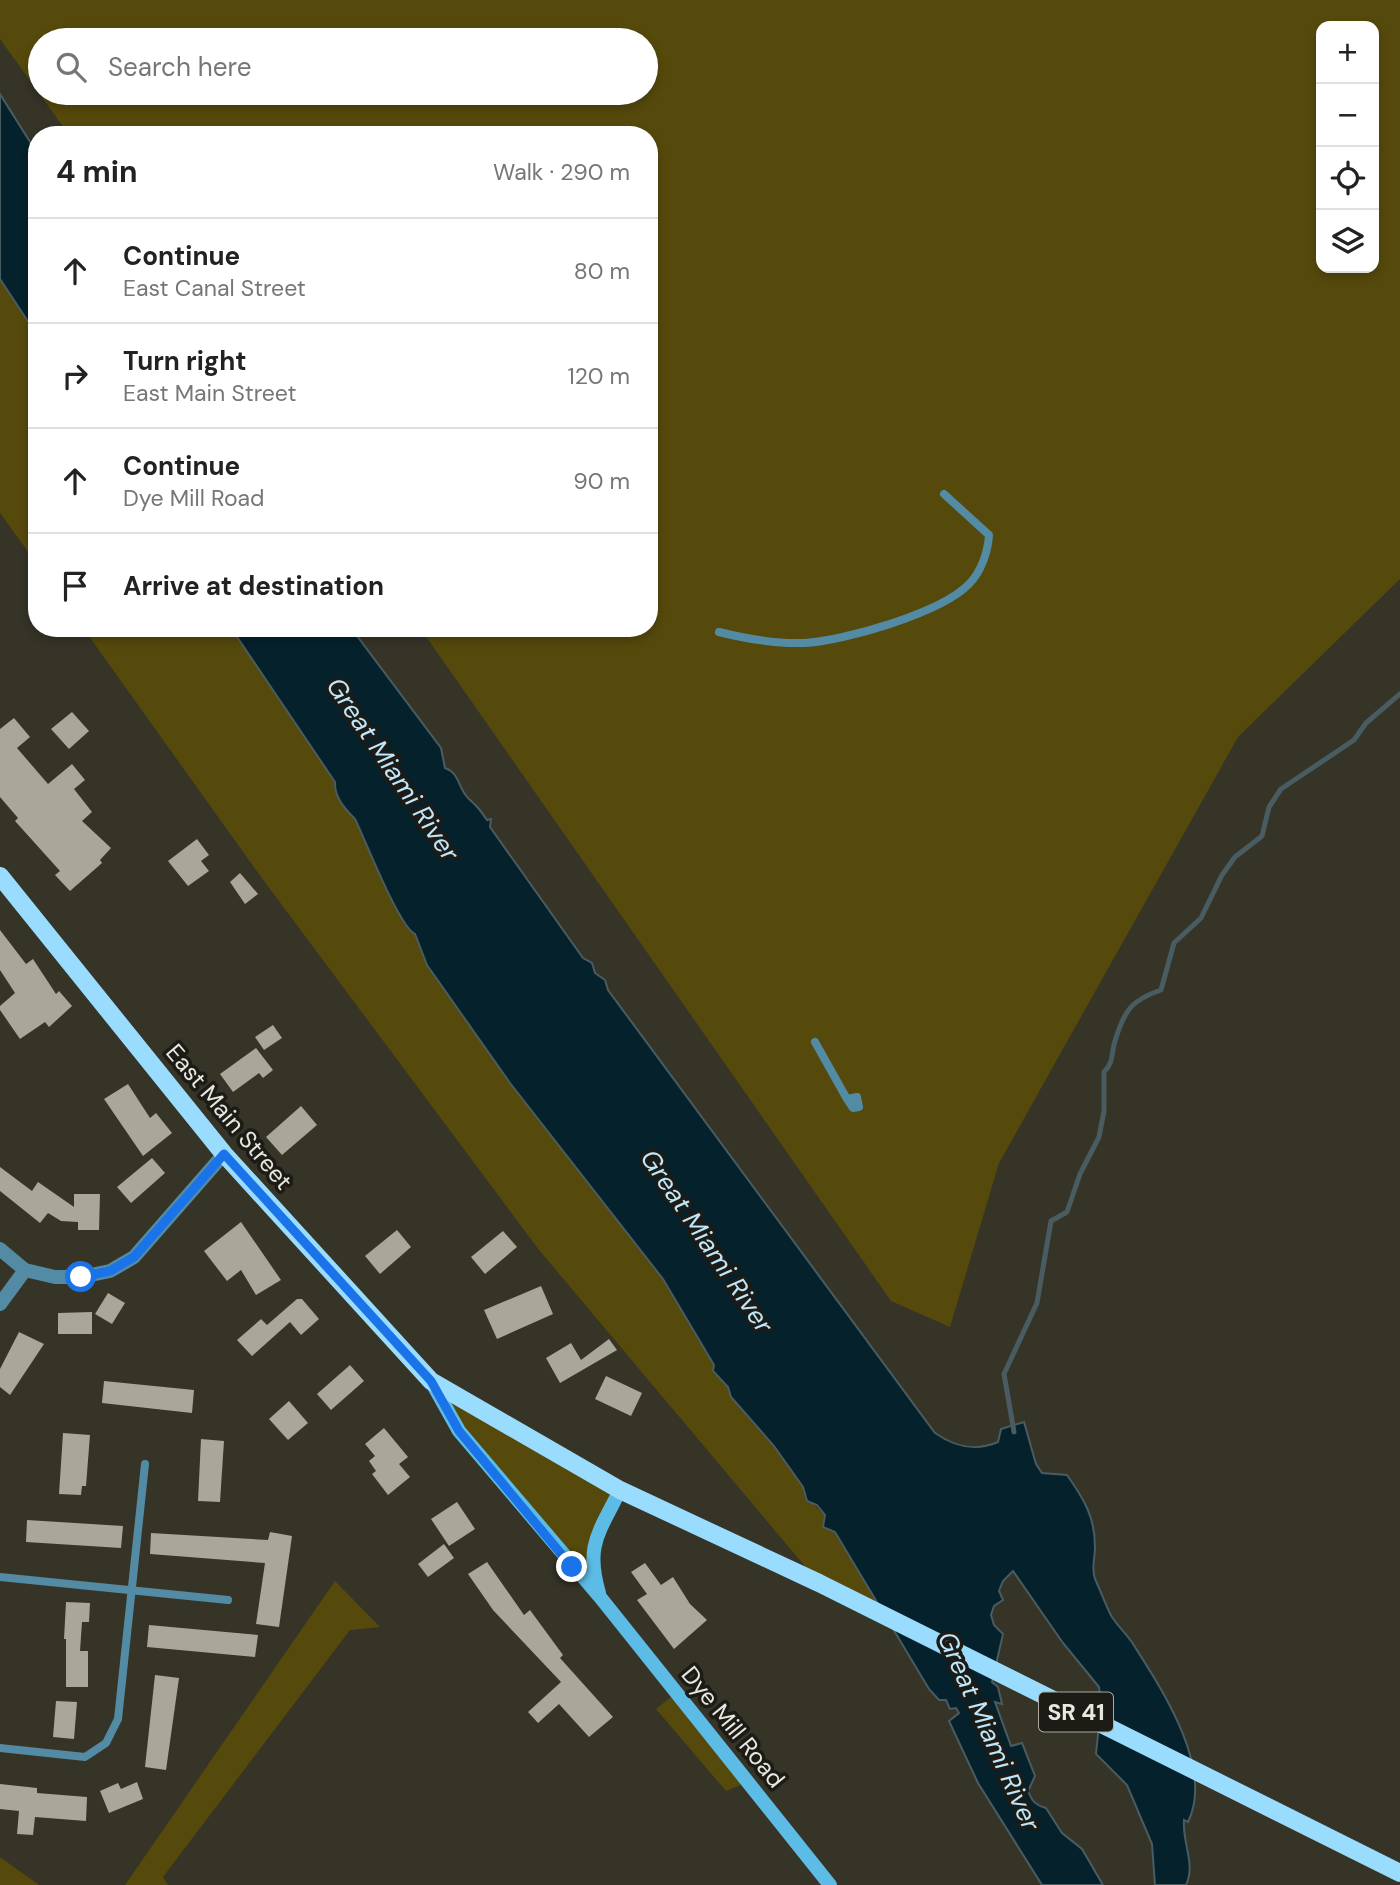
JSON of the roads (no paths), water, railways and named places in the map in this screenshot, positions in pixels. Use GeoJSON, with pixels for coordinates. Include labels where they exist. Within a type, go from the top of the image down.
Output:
{"type":"FeatureCollection","features":[{"type":"Feature","properties":{"kind":"main road","name":"East Main Street"},"geometry":{"type":"LineString","coordinates":[[0,876],[224,1154],[431,1381]]}},
{"type":"Feature","properties":{"kind":"main road","name":"SR 41"},"geometry":{"type":"LineString","coordinates":[[431,1381],[620,1490],[819,1583],[1400,1873]]}},
{"type":"Feature","properties":{"kind":"street"},"geometry":{"type":"LineString","coordinates":[[0,1249],[25,1270],[55,1277],[81,1277],[110,1271],[134,1257],[224,1154]]}},
{"type":"Feature","properties":{"kind":"street"},"geometry":{"type":"LineString","coordinates":[[0,1304],[25,1270]]}},
{"type":"Feature","properties":{"kind":"street","name":"Dye Mill Road"},"geometry":{"type":"LineString","coordinates":[[431,1381],[459,1431],[600,1597],[830,1885]]}},
{"type":"Feature","properties":{"kind":"street","name":"Dye Mill Road"},"geometry":{"type":"LineString","coordinates":[[600,1597],[591,1566],[596,1539],[620,1490]]}},
{"type":"Feature","properties":{"kind":"lane"},"geometry":{"type":"LineString","coordinates":[[719,632],[777,642],[827,641],[928,609],[957,594],[978,571],[989,535],[944,494]]}},
{"type":"Feature","properties":{"kind":"lane"},"geometry":{"type":"LineString","coordinates":[[815,1042],[847,1099]]}},
{"type":"Feature","properties":{"kind":"lane"},"geometry":{"type":"LineString","coordinates":[[0,1748],[85,1757],[106,1743],[118,1719],[145,1464]]}},
{"type":"Feature","properties":{"kind":"lane"},"geometry":{"type":"LineString","coordinates":[[0,1577],[228,1600]]}},
{"type":"Feature","properties":{"kind":"water"},"geometry":{"type":"Polygon","coordinates":[[[0,94],[28,139],[28,321],[0,279],[0,94]]]}},
{"type":"Feature","properties":{"kind":"water","name":"Great Miami River"},"geometry":{"type":"Polygon","coordinates":[[[237,637],[358,637],[441,748],[445,768],[454,774],[465,795],[487,820],[491,819],[490,827],[583,958],[592,963],[595,973],[605,980],[608,990],[935,1433],[958,1445],[981,1447],[998,1442],[1001,1429],[1024,1422],[1036,1464],[1042,1473],[1067,1475],[1091,1517],[1095,1551],[1094,1575],[1106,1604],[1159,1685],[1182,1731],[1190,1755],[1195,1778],[1194,1801],[1188,1822],[1184,1820],[1190,1869],[1186,1885],[1155,1885],[1152,1844],[1127,1785],[1096,1754],[1101,1705],[1099,1687],[1063,1643],[1013,1571],[1003,1581],[999,1591],[1003,1600],[994,1606],[991,1615],[994,1625],[1003,1634],[992,1682],[998,1687],[1002,1704],[995,1702],[1011,1746],[1022,1743],[1035,1776],[1028,1791],[1031,1797],[1046,1808],[1062,1833],[1082,1849],[1103,1885],[1042,1885],[978,1783],[949,1721],[959,1713],[956,1708],[950,1709],[946,1700],[939,1700],[929,1689],[835,1532],[823,1527],[825,1515],[817,1505],[807,1501],[803,1487],[774,1446],[731,1397],[728,1387],[713,1371],[714,1365],[663,1279],[510,1083],[427,965],[415,934],[400,916],[355,819],[338,798],[335,782],[237,637]]]}},
{"type":"Feature","properties":{"kind":"waterway"},"geometry":{"type":"LineString","coordinates":[[1014,1432],[1004,1374],[1037,1303],[1051,1221],[1067,1212],[1080,1174],[1099,1137],[1104,1111],[1104,1072],[1111,1061],[1115,1041],[1126,1014],[1142,998],[1161,990],[1174,943],[1201,918],[1222,875],[1235,857],[1262,836],[1269,807],[1281,789],[1354,740],[1366,723],[1400,694]]}}]}
